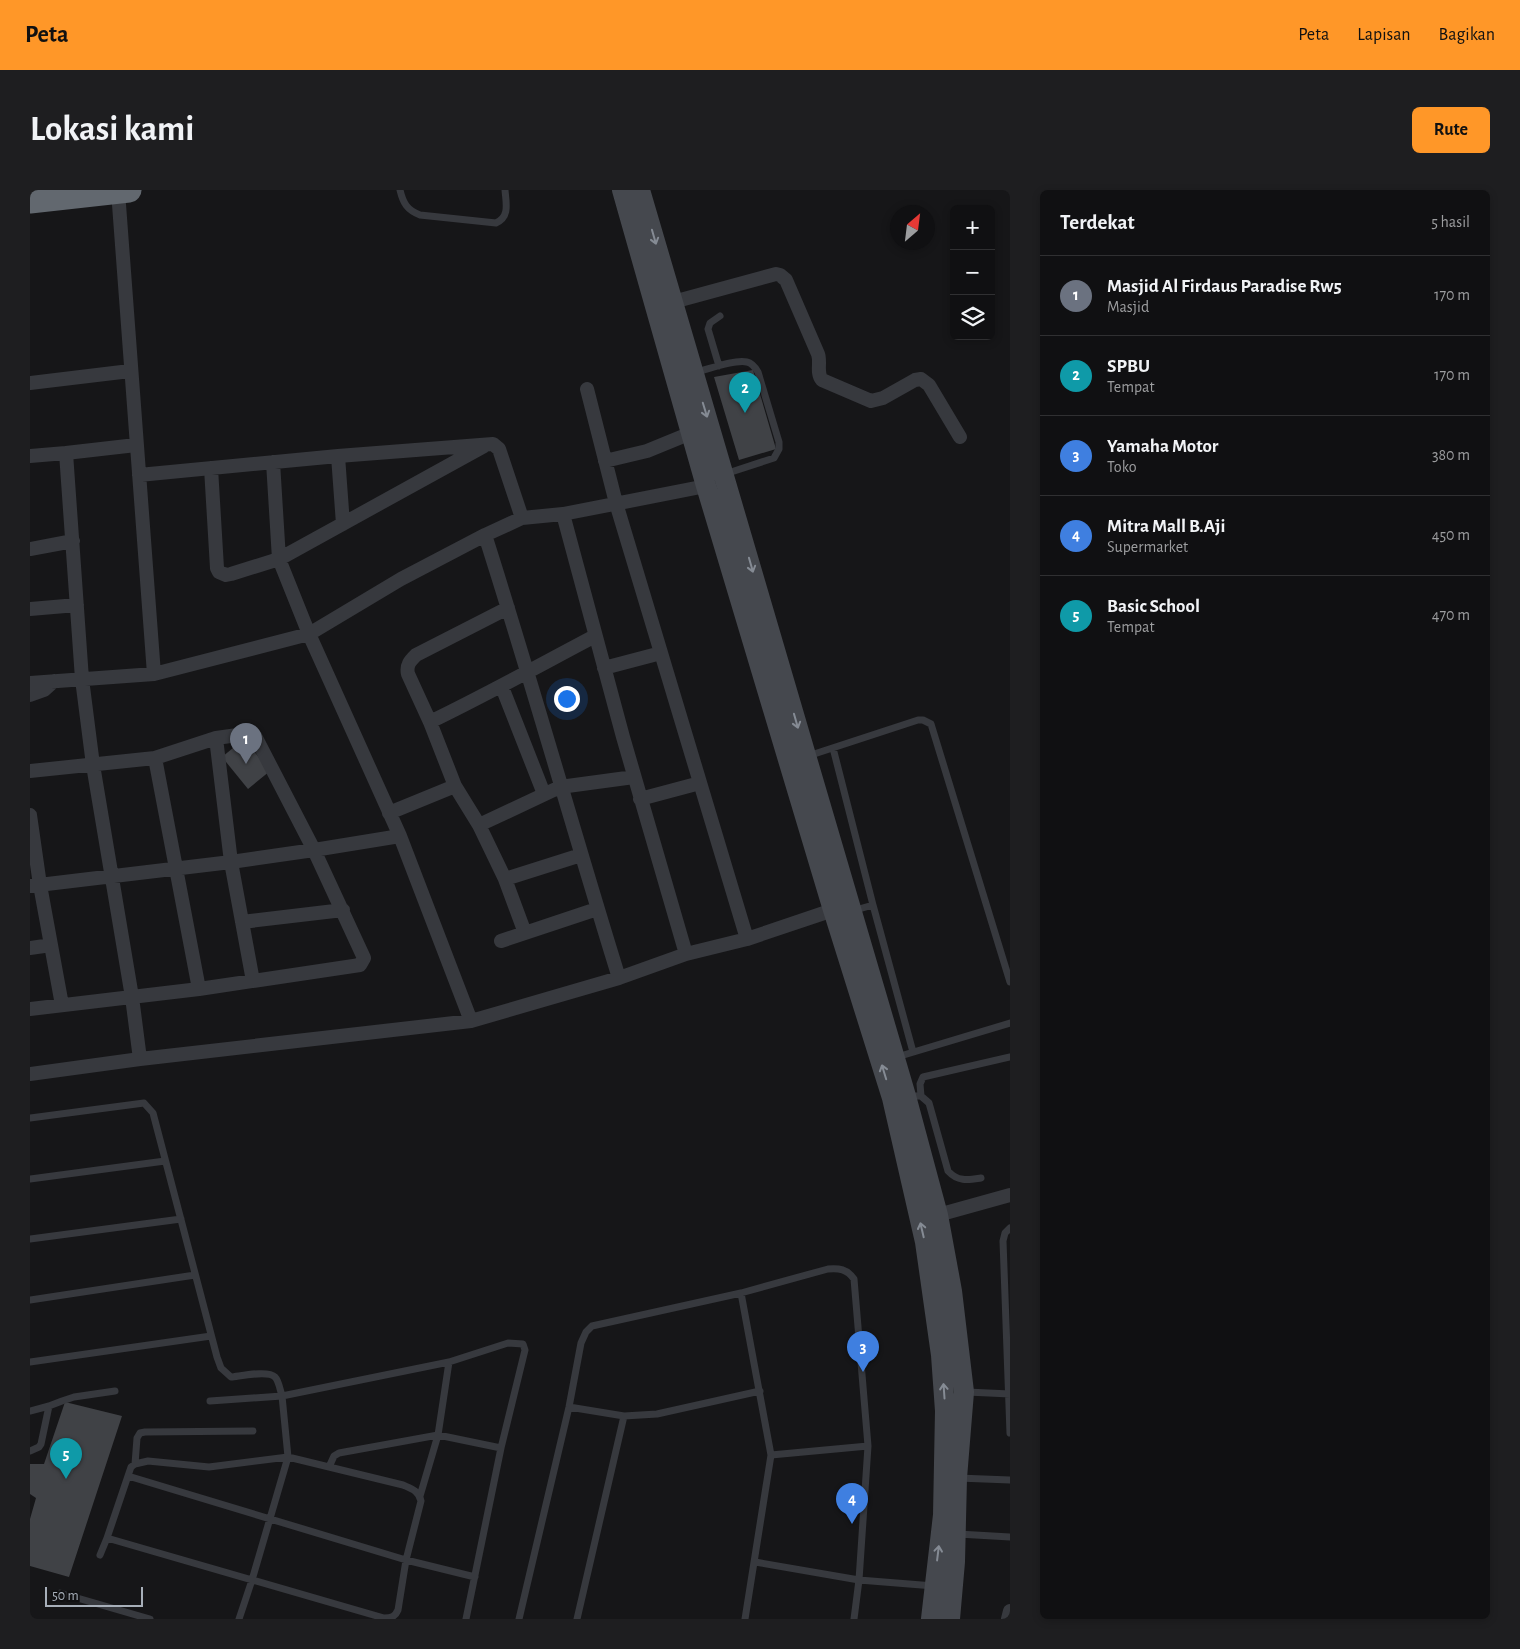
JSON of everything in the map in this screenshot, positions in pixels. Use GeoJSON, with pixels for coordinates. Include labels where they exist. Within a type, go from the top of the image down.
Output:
{"type":"FeatureCollection","features":[{"type":"Feature","properties":{"kind":"highway"},"geometry":{"type":"LineString","coordinates":[[30,201],[124,191]]}},
{"type":"Feature","properties":{"kind":"main road"},"geometry":{"type":"LineString","coordinates":[[622,190],[675,343],[694,373],[806,756],[842,910],[904,1055],[906,1097],[924,1242],[950,1354],[964,1392],[957,1478],[950,1619]]}},
{"type":"Feature","properties":{"kind":"main road"},"geometry":{"type":"LineString","coordinates":[[640,190],[673,302],[675,343],[691,433],[706,486],[842,910],[906,1097],[938,1215],[952,1292],[950,1354],[945,1411],[943,1515],[931,1619]]}},
{"type":"Feature","properties":{"kind":"street"},"geometry":{"type":"LineString","coordinates":[[124,191],[130,371],[154,674]]}},
{"type":"Feature","properties":{"kind":"street"},"geometry":{"type":"LineString","coordinates":[[673,302],[776,274],[780,275],[786,280],[818,354],[820,359],[819,377],[822,380],[871,401],[883,398],[921,379],[929,385],[960,436]]}},
{"type":"Feature","properties":{"kind":"street"},"geometry":{"type":"LineString","coordinates":[[30,383],[130,371]]}},
{"type":"Feature","properties":{"kind":"street"},"geometry":{"type":"LineString","coordinates":[[587,389],[616,503],[747,939]]}},
{"type":"Feature","properties":{"kind":"street"},"geometry":{"type":"LineString","coordinates":[[605,461],[647,451],[691,433]]}},
{"type":"Feature","properties":{"kind":"street"},"geometry":{"type":"LineString","coordinates":[[139,475],[489,444],[500,448],[522,518]]}},
{"type":"Feature","properties":{"kind":"street"},"geometry":{"type":"LineString","coordinates":[[211,468],[217,568],[219,572],[226,575],[279,559],[489,444]]}},
{"type":"Feature","properties":{"kind":"street"},"geometry":{"type":"LineString","coordinates":[[30,456],[136,445]]}},
{"type":"Feature","properties":{"kind":"street"},"geometry":{"type":"LineString","coordinates":[[66,453],[82,679],[93,765],[132,997],[140,1059]]}},
{"type":"Feature","properties":{"kind":"street"},"geometry":{"type":"LineString","coordinates":[[338,456],[342,524]]}},
{"type":"Feature","properties":{"kind":"street"},"geometry":{"type":"LineString","coordinates":[[273,462],[279,559],[309,634],[400,836],[471,1021]]}},
{"type":"Feature","properties":{"kind":"street"},"geometry":{"type":"LineString","coordinates":[[30,683],[154,674],[309,634],[401,579],[522,518],[563,514],[706,486]]}},
{"type":"Feature","properties":{"kind":"street"},"geometry":{"type":"LineString","coordinates":[[563,514],[640,799],[686,954]]}},
{"type":"Feature","properties":{"kind":"street"},"geometry":{"type":"LineString","coordinates":[[485,535],[528,671],[560,787],[619,978]]}},
{"type":"Feature","properties":{"kind":"street"},"geometry":{"type":"LineString","coordinates":[[30,549],[73,541]]}},
{"type":"Feature","properties":{"kind":"street"},"geometry":{"type":"LineString","coordinates":[[30,609],[77,605]]}},
{"type":"Feature","properties":{"kind":"street"},"geometry":{"type":"LineString","coordinates":[[508,608],[416,656],[409,662],[407,668],[455,786],[478,825],[505,880],[525,933]]}},
{"type":"Feature","properties":{"kind":"street"},"geometry":{"type":"LineString","coordinates":[[430,722],[502,687],[528,671],[595,636]]}},
{"type":"Feature","properties":{"kind":"street"},"geometry":{"type":"LineString","coordinates":[[604,668],[661,653]]}},
{"type":"Feature","properties":{"kind":"street"},"geometry":{"type":"LineString","coordinates":[[30,695],[44,690],[54,680]]}},
{"type":"Feature","properties":{"kind":"street"},"geometry":{"type":"LineString","coordinates":[[502,687],[544,794]]}},
{"type":"Feature","properties":{"kind":"street"},"geometry":{"type":"LineString","coordinates":[[30,771],[155,758],[216,738],[245,734],[255,736],[314,850],[364,958],[360,965],[199,989],[30,1009]]}},
{"type":"Feature","properties":{"kind":"street"},"geometry":{"type":"LineString","coordinates":[[216,738],[231,862],[253,981]]}},
{"type":"Feature","properties":{"kind":"street"},"geometry":{"type":"LineString","coordinates":[[155,758],[199,989]]}},
{"type":"Feature","properties":{"kind":"street"},"geometry":{"type":"LineString","coordinates":[[478,825],[560,787],[634,777]]}},
{"type":"Feature","properties":{"kind":"street"},"geometry":{"type":"LineString","coordinates":[[640,799],[700,783]]}},
{"type":"Feature","properties":{"kind":"street"},"geometry":{"type":"LineString","coordinates":[[389,813],[455,786]]}},
{"type":"Feature","properties":{"kind":"street"},"geometry":{"type":"LineString","coordinates":[[30,815],[35,886],[50,945],[62,1005]]}},
{"type":"Feature","properties":{"kind":"street"},"geometry":{"type":"LineString","coordinates":[[35,886],[231,862],[400,836]]}},
{"type":"Feature","properties":{"kind":"street"},"geometry":{"type":"LineString","coordinates":[[505,880],[581,855]]}},
{"type":"Feature","properties":{"kind":"street"},"geometry":{"type":"LineString","coordinates":[[501,941],[597,908]]}},
{"type":"Feature","properties":{"kind":"street"},"geometry":{"type":"LineString","coordinates":[[242,922],[342,910]]}},
{"type":"Feature","properties":{"kind":"street"},"geometry":{"type":"LineString","coordinates":[[30,1074],[140,1059],[471,1021],[619,978],[686,954],[747,939],[842,910]]}},
{"type":"Feature","properties":{"kind":"street"},"geometry":{"type":"LineString","coordinates":[[30,948],[50,945]]}},
{"type":"Feature","properties":{"kind":"street"},"geometry":{"type":"LineString","coordinates":[[938,1215],[1010,1195]]}},
{"type":"Feature","properties":{"kind":"street"},"geometry":{"type":"LineString","coordinates":[[1008,1619],[1010,1611]]}},
{"type":"Feature","properties":{"kind":"lane"},"geometry":{"type":"LineString","coordinates":[[400,190],[405,206],[412,212],[420,215],[496,223],[502,221],[506,212],[505,190]]}},
{"type":"Feature","properties":{"kind":"lane"},"geometry":{"type":"LineString","coordinates":[[719,366],[708,329],[710,323],[720,316]]}},
{"type":"Feature","properties":{"kind":"lane"},"geometry":{"type":"LineString","coordinates":[[694,373],[739,361],[750,363],[758,372],[779,442],[779,449],[774,458],[724,474]]}},
{"type":"Feature","properties":{"kind":"lane"},"geometry":{"type":"LineString","coordinates":[[806,756],[918,720],[928,721],[931,724],[1010,982]]}},
{"type":"Feature","properties":{"kind":"lane"},"geometry":{"type":"LineString","coordinates":[[833,748],[873,905],[904,1055],[1010,1023]]}},
{"type":"Feature","properties":{"kind":"lane"},"geometry":{"type":"LineString","coordinates":[[842,910],[873,905]]}},
{"type":"Feature","properties":{"kind":"lane"},"geometry":{"type":"LineString","coordinates":[[906,1097],[920,1084],[923,1077],[1010,1057]]}},
{"type":"Feature","properties":{"kind":"lane"},"geometry":{"type":"LineString","coordinates":[[906,1097],[929,1104],[948,1171],[956,1178],[963,1180],[981,1178]]}},
{"type":"Feature","properties":{"kind":"lane"},"geometry":{"type":"LineString","coordinates":[[30,1118],[144,1103],[153,1113],[221,1368],[231,1377],[264,1374],[274,1375],[277,1380],[282,1396],[288,1458],[239,1619]]}},
{"type":"Feature","properties":{"kind":"lane"},"geometry":{"type":"LineString","coordinates":[[30,1179],[165,1161]]}},
{"type":"Feature","properties":{"kind":"lane"},"geometry":{"type":"LineString","coordinates":[[30,1239],[180,1219]]}},
{"type":"Feature","properties":{"kind":"lane"},"geometry":{"type":"LineString","coordinates":[[1010,1228],[1004,1233],[1003,1241],[1007,1292],[1010,1433]]}},
{"type":"Feature","properties":{"kind":"lane"},"geometry":{"type":"LineString","coordinates":[[519,1619],[569,1407],[581,1343],[586,1332],[592,1326],[741,1293],[828,1269],[837,1269],[850,1273],[854,1279],[868,1446],[859,1580],[854,1619]]}},
{"type":"Feature","properties":{"kind":"lane"},"geometry":{"type":"LineString","coordinates":[[30,1300],[195,1276]]}},
{"type":"Feature","properties":{"kind":"lane"},"geometry":{"type":"LineString","coordinates":[[741,1293],[771,1456],[745,1619]]}},
{"type":"Feature","properties":{"kind":"lane"},"geometry":{"type":"LineString","coordinates":[[30,1362],[211,1336]]}},
{"type":"Feature","properties":{"kind":"lane"},"geometry":{"type":"LineString","coordinates":[[210,1401],[282,1396],[449,1362],[508,1343],[523,1344],[525,1350],[501,1448],[466,1619]]}},
{"type":"Feature","properties":{"kind":"lane"},"geometry":{"type":"LineString","coordinates":[[107,1538],[384,1618],[390,1618],[398,1610],[406,1560],[421,1501],[420,1496],[438,1435],[449,1362]]}},
{"type":"Feature","properties":{"kind":"lane"},"geometry":{"type":"LineString","coordinates":[[569,1407],[624,1416],[657,1414],[760,1391]]}},
{"type":"Feature","properties":{"kind":"lane"},"geometry":{"type":"LineString","coordinates":[[30,1411],[50,1406],[62,1400],[116,1392]]}},
{"type":"Feature","properties":{"kind":"lane"},"geometry":{"type":"LineString","coordinates":[[964,1392],[1009,1394]]}},
{"type":"Feature","properties":{"kind":"lane"},"geometry":{"type":"LineString","coordinates":[[30,1451],[37,1449],[41,1444],[50,1406]]}},
{"type":"Feature","properties":{"kind":"lane"},"geometry":{"type":"LineString","coordinates":[[577,1619],[624,1416]]}},
{"type":"Feature","properties":{"kind":"lane"},"geometry":{"type":"LineString","coordinates":[[135,1464],[140,1433],[253,1431]]}},
{"type":"Feature","properties":{"kind":"lane"},"geometry":{"type":"LineString","coordinates":[[330,1467],[334,1456],[338,1453],[438,1435],[501,1448]]}},
{"type":"Feature","properties":{"kind":"lane"},"geometry":{"type":"LineString","coordinates":[[771,1456],[868,1446]]}},
{"type":"Feature","properties":{"kind":"lane"},"geometry":{"type":"LineString","coordinates":[[100,1555],[131,1468],[135,1464],[148,1461],[209,1467],[288,1458],[403,1485],[413,1489],[420,1496]]}},
{"type":"Feature","properties":{"kind":"lane"},"geometry":{"type":"LineString","coordinates":[[128,1476],[406,1560],[475,1577]]}},
{"type":"Feature","properties":{"kind":"lane"},"geometry":{"type":"LineString","coordinates":[[957,1478],[1010,1480]]}},
{"type":"Feature","properties":{"kind":"lane"},"geometry":{"type":"LineString","coordinates":[[955,1534],[1010,1537]]}},
{"type":"Feature","properties":{"kind":"lane"},"geometry":{"type":"LineString","coordinates":[[755,1562],[859,1580],[934,1586]]}},
{"type":"Feature","properties":{"kind":"lane"},"geometry":{"type":"LineString","coordinates":[[60,1593],[150,1619]]}},
{"type":"Feature","properties":{"kind":"building"},"geometry":{"type":"Polygon","coordinates":[[[753,370],[776,449],[739,460],[714,377],[753,370]]]}},
{"type":"Feature","properties":{"kind":"building"},"geometry":{"type":"Polygon","coordinates":[[[244,739],[270,771],[248,789],[222,757],[244,739]]]}},
{"type":"Feature","properties":{"kind":"building"},"geometry":{"type":"Polygon","coordinates":[[[65,1402],[122,1416],[69,1577],[30,1566],[30,1519],[36,1498],[30,1494],[30,1464],[44,1464],[65,1402]]]}},
{"type":"Feature","properties":{"kind":"place","name":"SPBU"},"geometry":{"type":"Point","coordinates":[745,413]}},
{"type":"Feature","properties":{"kind":"place","name":"Masjid Al Firdaus Paradise Rw5"},"geometry":{"type":"Point","coordinates":[246,764]}},
{"type":"Feature","properties":{"kind":"place","name":"Yamaha Motor"},"geometry":{"type":"Point","coordinates":[863,1372]}},
{"type":"Feature","properties":{"kind":"place","name":"Basic School"},"geometry":{"type":"Point","coordinates":[66,1479]}},
{"type":"Feature","properties":{"kind":"place","name":"Mitra Mall B.Aji"},"geometry":{"type":"Point","coordinates":[852,1524]}}]}
